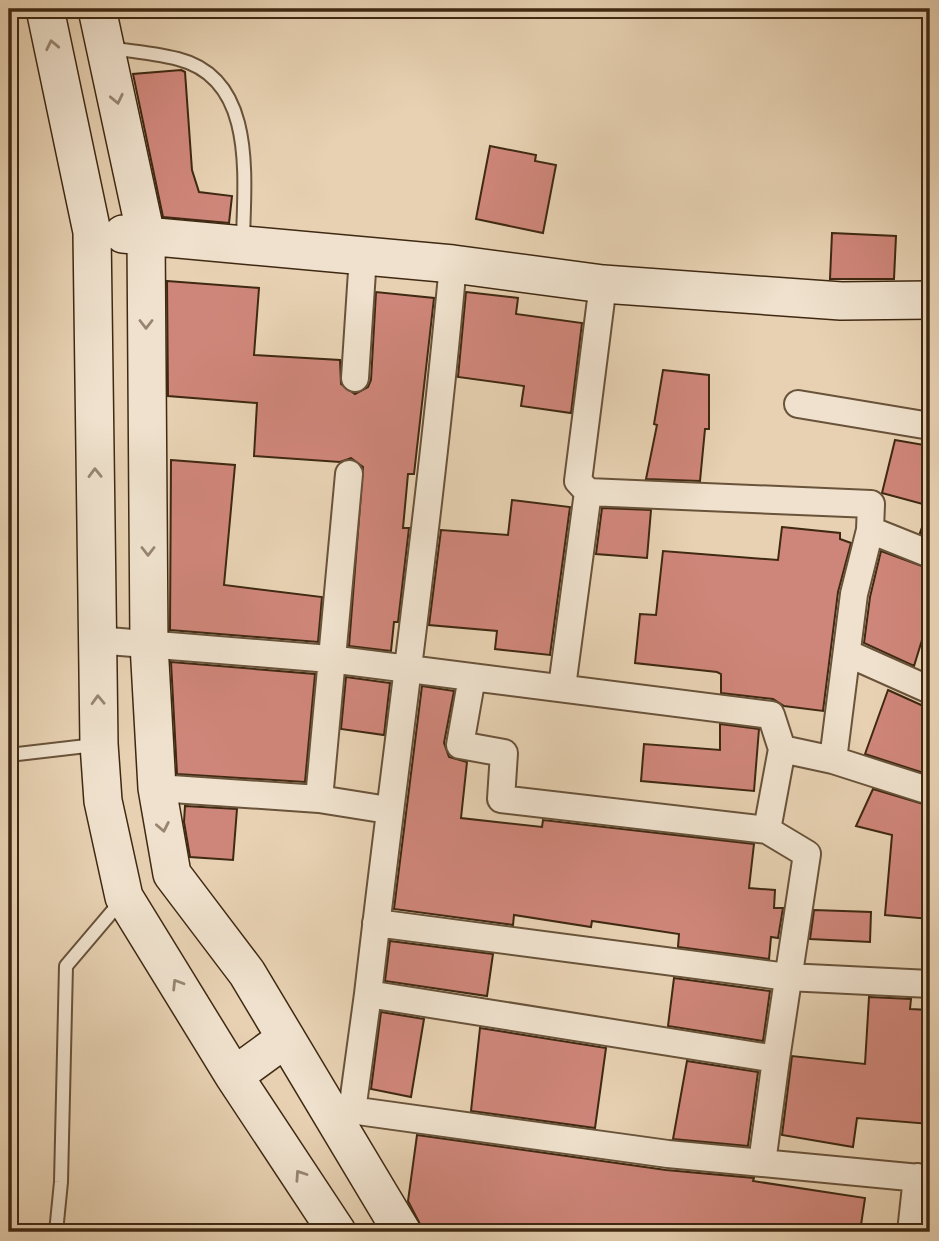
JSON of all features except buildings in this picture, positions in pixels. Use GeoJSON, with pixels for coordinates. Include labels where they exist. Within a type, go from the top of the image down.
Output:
{"type":"FeatureCollection","features":[{"type":"Feature","properties":{"kind":"street"},"geometry":{"type":"LineString","coordinates":[[45,9],[92,232],[99,744],[103,801],[124,897],[234,1076],[337,1232]]}},
{"type":"Feature","properties":{"kind":"street"},"geometry":{"type":"LineString","coordinates":[[97,9],[146,236],[149,644],[158,788],[172,874],[247,973],[286,1038],[341,1109],[402,1232]]}},
{"type":"Feature","properties":{"kind":"street"},"geometry":{"type":"LineString","coordinates":[[92,232],[453,264],[603,284],[841,301],[930,300]]}},
{"type":"Feature","properties":{"kind":"street"},"geometry":{"type":"LineString","coordinates":[[355,378],[363,256]]}},
{"type":"Feature","properties":{"kind":"street"},"geometry":{"type":"LineString","coordinates":[[341,1109],[368,994],[388,810],[409,671],[436,449],[453,264]]}},
{"type":"Feature","properties":{"kind":"street"},"geometry":{"type":"LineString","coordinates":[[603,284],[578,481],[588,492],[871,504],[870,530],[854,594],[833,760]]}},
{"type":"Feature","properties":{"kind":"street"},"geometry":{"type":"LineString","coordinates":[[798,404],[930,426]]}},
{"type":"Feature","properties":{"kind":"street"},"geometry":{"type":"LineString","coordinates":[[319,799],[349,474]]}},
{"type":"Feature","properties":{"kind":"street"},"geometry":{"type":"LineString","coordinates":[[562,687],[588,492]]}},
{"type":"Feature","properties":{"kind":"street"},"geometry":{"type":"LineString","coordinates":[[870,530],[930,554]]}},
{"type":"Feature","properties":{"kind":"street"},"geometry":{"type":"LineString","coordinates":[[96,640],[330,659],[771,716],[782,749],[767,830]]}},
{"type":"Feature","properties":{"kind":"street"},"geometry":{"type":"LineString","coordinates":[[847,653],[930,690]]}},
{"type":"Feature","properties":{"kind":"street"},"geometry":{"type":"LineString","coordinates":[[472,677],[460,745],[504,753],[501,799],[767,830],[807,855],[787,977],[762,1163]]}},
{"type":"Feature","properties":{"kind":"street"},"geometry":{"type":"LineString","coordinates":[[782,749],[833,760],[930,791]]}},
{"type":"Feature","properties":{"kind":"street"},"geometry":{"type":"LineString","coordinates":[[158,788],[319,799],[388,810]]}},
{"type":"Feature","properties":{"kind":"street"},"geometry":{"type":"LineString","coordinates":[[376,923],[787,977],[930,984]]}},
{"type":"Feature","properties":{"kind":"street"},"geometry":{"type":"LineString","coordinates":[[368,994],[776,1059]]}},
{"type":"Feature","properties":{"kind":"street"},"geometry":{"type":"LineString","coordinates":[[234,1076],[286,1038]]}},
{"type":"Feature","properties":{"kind":"street"},"geometry":{"type":"LineString","coordinates":[[341,1109],[668,1154],[924,1178],[911,1232]]}},
{"type":"Feature","properties":{"kind":"lane"},"geometry":{"type":"LineString","coordinates":[[106,47],[180,59],[211,74],[236,115],[245,148],[243,245]]}},
{"type":"Feature","properties":{"kind":"lane"},"geometry":{"type":"LineString","coordinates":[[9,755],[99,744]]}},
{"type":"Feature","properties":{"kind":"lane"},"geometry":{"type":"LineString","coordinates":[[56,1232],[61,1182],[66,966],[124,897]]}}]}
